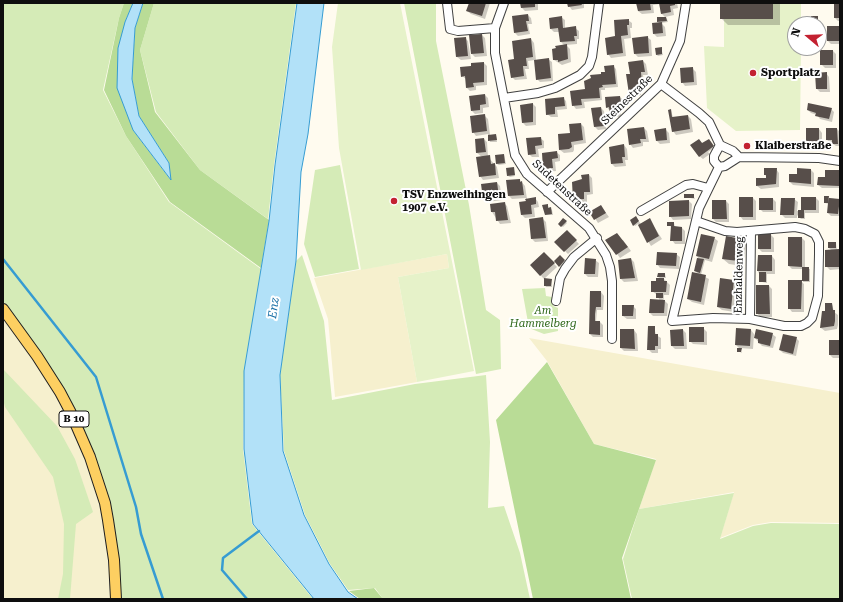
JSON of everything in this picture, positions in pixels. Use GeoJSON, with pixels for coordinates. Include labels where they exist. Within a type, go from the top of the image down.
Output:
{"type":"FeatureCollection","features":[{"type":"Feature","properties":{"kind":"main road","name":"B 10"},"geometry":{"type":"LineString","coordinates":[[3,309],[37,356],[60,392],[90,457],[105,503],[114,560],[116,599]]}},
{"type":"Feature","properties":{"kind":"street"},"geometry":{"type":"LineString","coordinates":[[447,3],[450,29],[458,31],[495,28]]}},
{"type":"Feature","properties":{"kind":"street","name":"Sudetenstraße"},"geometry":{"type":"LineString","coordinates":[[504,3],[495,28],[495,52],[515,155],[527,174],[589,228],[597,238],[610,267],[612,339]]}},
{"type":"Feature","properties":{"kind":"street"},"geometry":{"type":"LineString","coordinates":[[504,98],[538,93],[555,88],[580,75],[589,66],[592,56],[599,3]]}},
{"type":"Feature","properties":{"kind":"street","name":"Steinestraße"},"geometry":{"type":"LineString","coordinates":[[547,192],[661,84],[680,41],[686,3]]}},
{"type":"Feature","properties":{"kind":"street"},"geometry":{"type":"LineString","coordinates":[[661,84],[709,122],[720,145],[733,151],[739,157]]}},
{"type":"Feature","properties":{"kind":"street"},"geometry":{"type":"LineString","coordinates":[[719,167],[714,161],[714,156],[720,145]]}},
{"type":"Feature","properties":{"kind":"street"},"geometry":{"type":"LineString","coordinates":[[696,221],[725,231],[751,231],[783,227],[806,229],[815,234],[819,242],[818,296],[812,318],[801,326],[784,326],[750,320],[713,318],[672,321],[699,208],[719,167],[739,157],[819,158],[840,162]]}},
{"type":"Feature","properties":{"kind":"street"},"geometry":{"type":"LineString","coordinates":[[641,211],[686,186],[693,184],[708,188]]}},
{"type":"Feature","properties":{"kind":"street","name":"Enzhaldenweg"},"geometry":{"type":"LineString","coordinates":[[750,320],[751,231]]}},
{"type":"Feature","properties":{"kind":"street"},"geometry":{"type":"LineString","coordinates":[[556,301],[560,278],[565,269],[574,257],[597,238]]}},
{"type":"Feature","properties":{"kind":"shaded area"},"geometry":{"type":"Polygon","coordinates":[[[447,254],[449,268],[398,277],[417,382],[335,397],[328,319],[314,278],[447,254]]]}},
{"type":"Feature","properties":{"kind":"shaded area"},"geometry":{"type":"Polygon","coordinates":[[[3,316],[67,411],[94,478],[106,525],[113,599],[3,599],[3,316]]]}},
{"type":"Feature","properties":{"kind":"shaded area"},"geometry":{"type":"Polygon","coordinates":[[[529,338],[840,393],[840,523],[771,522],[753,525],[720,538],[734,492],[639,509],[656,459],[594,444],[547,361],[529,338]]]}},
{"type":"Feature","properties":{"kind":"green space"},"geometry":{"type":"Polygon","coordinates":[[[3,3],[124,3],[119,18],[103,90],[126,136],[169,202],[261,269],[244,371],[243,449],[252,524],[313,599],[118,599],[92,454],[28,336],[3,301],[3,3]]]}},
{"type":"Feature","properties":{"kind":"green space"},"geometry":{"type":"Polygon","coordinates":[[[124,3],[133,3],[125,22],[133,130],[170,179],[169,163],[139,116],[132,79],[135,28],[143,3],[154,3],[140,50],[155,112],[200,170],[269,220],[261,268],[170,202],[126,136],[104,90],[119,18],[124,3]]]}},
{"type":"Feature","properties":{"kind":"green space"},"geometry":{"type":"Polygon","coordinates":[[[154,3],[296,3],[268,219],[200,170],[156,112],[140,50],[154,3]]]}},
{"type":"Feature","properties":{"kind":"green space","name":"TSV Enzweihingen 1907 e.V."},"geometry":{"type":"Polygon","coordinates":[[[338,3],[400,3],[474,371],[417,382],[398,277],[449,268],[447,254],[361,270],[339,148],[332,47],[338,3]]]}},
{"type":"Feature","properties":{"kind":"green space"},"geometry":{"type":"Polygon","coordinates":[[[404,3],[436,3],[436,41],[469,205],[486,310],[500,320],[501,369],[476,374],[404,3]]]}},
{"type":"Feature","properties":{"kind":"green space","name":"Sportplatz"},"geometry":{"type":"Polygon","coordinates":[[[720,3],[801,3],[801,16],[787,16],[787,56],[801,56],[800,130],[736,131],[707,108],[704,46],[724,47],[724,19],[720,19],[720,3]]]}},
{"type":"Feature","properties":{"kind":"green space"},"geometry":{"type":"Polygon","coordinates":[[[340,165],[359,269],[315,277],[304,244],[315,170],[340,165]]]}},
{"type":"Feature","properties":{"kind":"green space"},"geometry":{"type":"Polygon","coordinates":[[[302,255],[324,321],[332,400],[415,384],[486,375],[490,442],[488,508],[504,506],[520,553],[530,599],[383,599],[375,588],[348,590],[330,564],[305,515],[284,451],[280,374],[296,261],[302,255]]]}},
{"type":"Feature","properties":{"kind":"green space","name":"Am Hammelberg"},"geometry":{"type":"Polygon","coordinates":[[[545,288],[546,296],[552,297],[553,306],[558,308],[558,331],[544,334],[529,328],[522,289],[545,288]]]}},
{"type":"Feature","properties":{"kind":"green space"},"geometry":{"type":"Polygon","coordinates":[[[547,362],[594,444],[656,460],[622,558],[631,599],[533,599],[496,420],[547,362]]]}},
{"type":"Feature","properties":{"kind":"green space"},"geometry":{"type":"Polygon","coordinates":[[[3,369],[57,426],[75,459],[93,512],[76,524],[70,599],[58,599],[63,574],[64,524],[53,477],[5,407],[3,399],[3,369]]]}},
{"type":"Feature","properties":{"kind":"green space"},"geometry":{"type":"Polygon","coordinates":[[[734,493],[720,539],[753,526],[771,523],[840,524],[840,599],[632,599],[623,559],[639,509],[734,493]]]}},
{"type":"Feature","properties":{"kind":"green space"},"geometry":{"type":"Polygon","coordinates":[[[374,588],[383,599],[360,599],[349,591],[374,588]]]}},
{"type":"Feature","properties":{"kind":"water"},"geometry":{"type":"Polygon","coordinates":[[[133,3],[143,3],[135,28],[132,79],[139,116],[169,163],[171,180],[133,130],[117,88],[118,48],[125,22],[133,3]]]}},
{"type":"Feature","properties":{"kind":"water","name":"Enz"},"geometry":{"type":"Polygon","coordinates":[[[297,3],[324,3],[308,134],[301,172],[296,261],[280,375],[283,451],[304,515],[329,564],[348,592],[358,599],[314,599],[253,524],[244,449],[244,371],[269,221],[297,3]]]}},
{"type":"Feature","properties":{"kind":"building"},"geometry":{"type":"Polygon","coordinates":[[[469,3],[486,3],[482,16],[466,11],[469,3]]]}},
{"type":"Feature","properties":{"kind":"building"},"geometry":{"type":"Polygon","coordinates":[[[520,3],[535,3],[535,7],[521,8],[520,3]]]}},
{"type":"Feature","properties":{"kind":"building"},"geometry":{"type":"Polygon","coordinates":[[[567,3],[581,3],[582,5],[568,7],[567,3]]]}},
{"type":"Feature","properties":{"kind":"building"},"geometry":{"type":"Polygon","coordinates":[[[636,3],[650,3],[651,10],[638,11],[636,3]]]}},
{"type":"Feature","properties":{"kind":"building"},"geometry":{"type":"Polygon","coordinates":[[[659,3],[675,3],[675,5],[670,6],[671,12],[661,14],[659,3]]]}},
{"type":"Feature","properties":{"kind":"building"},"geometry":{"type":"Polygon","coordinates":[[[720,3],[773,3],[773,19],[720,19],[720,3]]]}},
{"type":"Feature","properties":{"kind":"building"},"geometry":{"type":"Polygon","coordinates":[[[834,4],[840,4],[840,18],[834,18],[834,4]]]}},
{"type":"Feature","properties":{"kind":"building"},"geometry":{"type":"Polygon","coordinates":[[[528,14],[529,21],[526,21],[528,31],[514,33],[512,16],[528,14]]]}},
{"type":"Feature","properties":{"kind":"building"},"geometry":{"type":"Polygon","coordinates":[[[562,16],[563,28],[576,26],[577,36],[574,36],[575,41],[560,42],[558,28],[550,29],[549,18],[562,16]]]}},
{"type":"Feature","properties":{"kind":"building"},"geometry":{"type":"Polygon","coordinates":[[[657,17],[666,17],[667,21],[657,22],[657,17]]]}},
{"type":"Feature","properties":{"kind":"building"},"geometry":{"type":"Polygon","coordinates":[[[629,19],[629,25],[627,25],[628,35],[621,36],[623,53],[607,55],[605,38],[615,36],[614,20],[629,19]]]}},
{"type":"Feature","properties":{"kind":"building"},"geometry":{"type":"Polygon","coordinates":[[[662,22],[663,33],[653,34],[652,23],[662,22]]]}},
{"type":"Feature","properties":{"kind":"building"},"geometry":{"type":"Polygon","coordinates":[[[827,26],[840,26],[840,41],[827,41],[827,26]]]}},
{"type":"Feature","properties":{"kind":"building"},"geometry":{"type":"Polygon","coordinates":[[[482,34],[484,53],[471,54],[469,35],[482,34]]]}},
{"type":"Feature","properties":{"kind":"building"},"geometry":{"type":"Polygon","coordinates":[[[648,36],[649,53],[634,54],[632,38],[648,36]]]}},
{"type":"Feature","properties":{"kind":"building"},"geometry":{"type":"Polygon","coordinates":[[[466,37],[468,56],[456,57],[454,38],[466,37]]]}},
{"type":"Feature","properties":{"kind":"building"},"geometry":{"type":"Polygon","coordinates":[[[531,38],[533,57],[526,58],[527,66],[523,66],[524,76],[511,78],[508,60],[514,59],[512,41],[531,38]]]}},
{"type":"Feature","properties":{"kind":"building"},"geometry":{"type":"Polygon","coordinates":[[[567,44],[568,59],[558,62],[558,60],[553,60],[552,49],[556,48],[555,46],[567,44]]]}},
{"type":"Feature","properties":{"kind":"building"},"geometry":{"type":"Polygon","coordinates":[[[662,47],[662,54],[656,55],[655,48],[662,47]]]}},
{"type":"Feature","properties":{"kind":"building"},"geometry":{"type":"Polygon","coordinates":[[[827,50],[833,50],[833,65],[820,65],[820,56],[827,56],[827,50]]]}},
{"type":"Feature","properties":{"kind":"building"},"geometry":{"type":"Polygon","coordinates":[[[549,58],[551,78],[536,80],[534,60],[549,58]]]}},
{"type":"Feature","properties":{"kind":"building"},"geometry":{"type":"Polygon","coordinates":[[[643,60],[645,72],[641,72],[642,84],[638,84],[639,92],[629,94],[626,74],[630,74],[628,62],[643,60]]]}},
{"type":"Feature","properties":{"kind":"building"},"geometry":{"type":"Polygon","coordinates":[[[484,62],[484,82],[473,83],[474,87],[466,88],[465,76],[461,77],[460,67],[471,66],[471,63],[484,62]]]}},
{"type":"Feature","properties":{"kind":"building"},"geometry":{"type":"Polygon","coordinates":[[[614,65],[616,84],[602,85],[603,87],[599,88],[600,98],[581,99],[582,105],[572,106],[570,91],[585,89],[584,81],[591,78],[590,75],[601,74],[601,72],[605,72],[604,66],[614,65]]]}},
{"type":"Feature","properties":{"kind":"building"},"geometry":{"type":"Polygon","coordinates":[[[693,67],[694,82],[681,83],[680,68],[693,67]]]}},
{"type":"Feature","properties":{"kind":"building"},"geometry":{"type":"Polygon","coordinates":[[[827,72],[827,89],[816,89],[815,73],[827,72]]]}},
{"type":"Feature","properties":{"kind":"building"},"geometry":{"type":"Polygon","coordinates":[[[485,94],[486,104],[480,105],[480,110],[471,111],[469,96],[485,94]]]}},
{"type":"Feature","properties":{"kind":"building"},"geometry":{"type":"Polygon","coordinates":[[[620,96],[621,103],[617,103],[618,114],[610,114],[609,107],[606,108],[605,97],[620,96]]]}},
{"type":"Feature","properties":{"kind":"building"},"geometry":{"type":"Polygon","coordinates":[[[564,97],[565,106],[555,107],[555,114],[546,115],[545,99],[564,97]]]}},
{"type":"Feature","properties":{"kind":"building"},"geometry":{"type":"Polygon","coordinates":[[[533,103],[533,122],[522,123],[520,105],[533,103]]]}},
{"type":"Feature","properties":{"kind":"building"},"geometry":{"type":"Polygon","coordinates":[[[808,103],[832,108],[829,119],[815,116],[816,113],[807,110],[808,103]]]}},
{"type":"Feature","properties":{"kind":"building"},"geometry":{"type":"Polygon","coordinates":[[[601,107],[604,126],[594,127],[591,108],[601,107]]]}},
{"type":"Feature","properties":{"kind":"building"},"geometry":{"type":"Polygon","coordinates":[[[671,109],[672,117],[688,115],[690,129],[672,132],[668,110],[671,109]]]}},
{"type":"Feature","properties":{"kind":"building"},"geometry":{"type":"Polygon","coordinates":[[[485,114],[487,131],[472,133],[470,116],[485,114]]]}},
{"type":"Feature","properties":{"kind":"building"},"geometry":{"type":"Polygon","coordinates":[[[581,123],[583,140],[571,142],[572,147],[569,149],[559,150],[558,134],[570,133],[569,124],[581,123]]]}},
{"type":"Feature","properties":{"kind":"building"},"geometry":{"type":"Polygon","coordinates":[[[644,127],[646,139],[640,139],[641,143],[629,145],[627,129],[644,127]]]}},
{"type":"Feature","properties":{"kind":"building"},"geometry":{"type":"Polygon","coordinates":[[[666,128],[667,140],[656,141],[654,130],[666,128]]]}},
{"type":"Feature","properties":{"kind":"building"},"geometry":{"type":"Polygon","coordinates":[[[806,128],[819,128],[819,143],[806,143],[806,128]]]}},
{"type":"Feature","properties":{"kind":"building"},"geometry":{"type":"Polygon","coordinates":[[[826,128],[837,128],[838,144],[832,144],[832,140],[826,140],[826,128]]]}},
{"type":"Feature","properties":{"kind":"building"},"geometry":{"type":"Polygon","coordinates":[[[496,134],[497,140],[488,141],[488,135],[496,134]]]}},
{"type":"Feature","properties":{"kind":"building"},"geometry":{"type":"Polygon","coordinates":[[[541,137],[542,145],[535,146],[536,154],[528,155],[526,138],[541,137]]]}},
{"type":"Feature","properties":{"kind":"building"},"geometry":{"type":"Polygon","coordinates":[[[484,138],[486,152],[476,153],[475,139],[484,138]]]}},
{"type":"Feature","properties":{"kind":"building"},"geometry":{"type":"Polygon","coordinates":[[[699,139],[702,143],[709,139],[714,146],[699,157],[690,145],[699,139]]]}},
{"type":"Feature","properties":{"kind":"building"},"geometry":{"type":"Polygon","coordinates":[[[624,144],[625,157],[622,157],[623,163],[611,164],[609,147],[624,144]]]}},
{"type":"Feature","properties":{"kind":"building"},"geometry":{"type":"Polygon","coordinates":[[[557,151],[558,158],[552,159],[553,168],[543,169],[542,153],[557,151]]]}},
{"type":"Feature","properties":{"kind":"building"},"geometry":{"type":"Polygon","coordinates":[[[504,154],[505,163],[496,164],[495,155],[504,154]]]}},
{"type":"Feature","properties":{"kind":"building"},"geometry":{"type":"Polygon","coordinates":[[[490,155],[491,164],[495,163],[496,175],[479,177],[476,157],[490,155]]]}},
{"type":"Feature","properties":{"kind":"building"},"geometry":{"type":"Polygon","coordinates":[[[514,167],[515,175],[507,176],[506,168],[514,167]]]}},
{"type":"Feature","properties":{"kind":"building"},"geometry":{"type":"Polygon","coordinates":[[[764,168],[777,168],[776,184],[756,186],[756,178],[766,178],[766,175],[764,175],[764,168]]]}},
{"type":"Feature","properties":{"kind":"building"},"geometry":{"type":"Polygon","coordinates":[[[797,168],[811,169],[811,184],[789,182],[789,174],[797,174],[797,168]]]}},
{"type":"Feature","properties":{"kind":"building"},"geometry":{"type":"Polygon","coordinates":[[[825,170],[839,170],[839,186],[817,185],[818,177],[825,177],[825,170]]]}},
{"type":"Feature","properties":{"kind":"building"},"geometry":{"type":"Polygon","coordinates":[[[589,174],[590,192],[584,192],[584,199],[573,200],[572,182],[582,179],[581,175],[589,174]]]}},
{"type":"Feature","properties":{"kind":"building"},"geometry":{"type":"Polygon","coordinates":[[[520,179],[520,182],[522,181],[524,195],[508,196],[506,180],[520,179]]]}},
{"type":"Feature","properties":{"kind":"building"},"geometry":{"type":"Polygon","coordinates":[[[497,182],[499,197],[483,199],[481,184],[497,182]]]}},
{"type":"Feature","properties":{"kind":"building"},"geometry":{"type":"Polygon","coordinates":[[[684,194],[694,194],[694,198],[684,198],[684,194]]]}},
{"type":"Feature","properties":{"kind":"building"},"geometry":{"type":"Polygon","coordinates":[[[824,196],[829,196],[828,203],[824,203],[824,196]]]}},
{"type":"Feature","properties":{"kind":"building"},"geometry":{"type":"Polygon","coordinates":[[[536,197],[536,204],[531,205],[532,214],[521,215],[519,202],[536,197]]]}},
{"type":"Feature","properties":{"kind":"building"},"geometry":{"type":"Polygon","coordinates":[[[739,197],[753,197],[753,217],[739,217],[739,197]]]}},
{"type":"Feature","properties":{"kind":"building"},"geometry":{"type":"Polygon","coordinates":[[[801,197],[816,197],[816,210],[804,210],[804,218],[798,218],[798,210],[801,210],[801,197]]]}},
{"type":"Feature","properties":{"kind":"building"},"geometry":{"type":"Polygon","coordinates":[[[759,198],[773,198],[773,210],[759,210],[759,198]]]}},
{"type":"Feature","properties":{"kind":"building"},"geometry":{"type":"Polygon","coordinates":[[[781,198],[795,198],[794,215],[780,215],[781,198]]]}},
{"type":"Feature","properties":{"kind":"building"},"geometry":{"type":"Polygon","coordinates":[[[829,198],[840,199],[838,214],[827,213],[829,198]]]}},
{"type":"Feature","properties":{"kind":"building"},"geometry":{"type":"Polygon","coordinates":[[[689,200],[689,216],[669,217],[669,201],[689,200]]]}},
{"type":"Feature","properties":{"kind":"building"},"geometry":{"type":"Polygon","coordinates":[[[712,200],[726,200],[727,219],[712,219],[712,200]]]}},
{"type":"Feature","properties":{"kind":"building"},"geometry":{"type":"Polygon","coordinates":[[[505,202],[508,220],[496,221],[495,212],[491,212],[490,204],[505,202]]]}},
{"type":"Feature","properties":{"kind":"building"},"geometry":{"type":"Polygon","coordinates":[[[548,204],[548,208],[551,207],[552,214],[545,215],[542,205],[548,204]]]}},
{"type":"Feature","properties":{"kind":"building"},"geometry":{"type":"Polygon","coordinates":[[[601,205],[606,213],[594,220],[589,212],[601,205]]]}},
{"type":"Feature","properties":{"kind":"building"},"geometry":{"type":"Polygon","coordinates":[[[636,216],[639,221],[633,226],[630,220],[636,216]]]}},
{"type":"Feature","properties":{"kind":"building"},"geometry":{"type":"Polygon","coordinates":[[[543,217],[546,238],[531,239],[529,219],[543,217]]]}},
{"type":"Feature","properties":{"kind":"building"},"geometry":{"type":"Polygon","coordinates":[[[563,218],[567,221],[561,227],[558,224],[563,218]]]}},
{"type":"Feature","properties":{"kind":"building"},"geometry":{"type":"Polygon","coordinates":[[[650,218],[659,236],[647,243],[638,225],[650,218]]]}},
{"type":"Feature","properties":{"kind":"building"},"geometry":{"type":"Polygon","coordinates":[[[667,222],[674,222],[674,226],[682,227],[682,241],[670,241],[671,226],[667,226],[667,222]]]}},
{"type":"Feature","properties":{"kind":"building"},"geometry":{"type":"Polygon","coordinates":[[[567,230],[577,240],[564,252],[554,242],[567,230]]]}},
{"type":"Feature","properties":{"kind":"building"},"geometry":{"type":"Polygon","coordinates":[[[617,233],[628,247],[616,255],[605,240],[617,233]]]}},
{"type":"Feature","properties":{"kind":"building"},"geometry":{"type":"Polygon","coordinates":[[[701,234],[715,237],[709,259],[696,256],[701,234]]]}},
{"type":"Feature","properties":{"kind":"building"},"geometry":{"type":"Polygon","coordinates":[[[758,234],[771,234],[771,249],[758,249],[758,234]]]}},
{"type":"Feature","properties":{"kind":"building"},"geometry":{"type":"Polygon","coordinates":[[[726,236],[742,239],[738,261],[722,259],[726,236]]]}},
{"type":"Feature","properties":{"kind":"building"},"geometry":{"type":"Polygon","coordinates":[[[788,237],[802,237],[802,267],[788,266],[788,237]]]}},
{"type":"Feature","properties":{"kind":"building"},"geometry":{"type":"Polygon","coordinates":[[[828,242],[836,242],[836,248],[828,248],[828,242]]]}},
{"type":"Feature","properties":{"kind":"building"},"geometry":{"type":"Polygon","coordinates":[[[839,249],[840,267],[825,267],[825,250],[839,249]]]}},
{"type":"Feature","properties":{"kind":"building"},"geometry":{"type":"Polygon","coordinates":[[[544,252],[555,263],[540,276],[530,265],[544,252]]]}},
{"type":"Feature","properties":{"kind":"building"},"geometry":{"type":"Polygon","coordinates":[[[657,252],[677,253],[676,266],[656,265],[657,252]]]}},
{"type":"Feature","properties":{"kind":"building"},"geometry":{"type":"Polygon","coordinates":[[[560,255],[565,260],[559,267],[554,261],[560,255]]]}},
{"type":"Feature","properties":{"kind":"building"},"geometry":{"type":"Polygon","coordinates":[[[758,255],[772,255],[772,271],[757,271],[758,255]]]}},
{"type":"Feature","properties":{"kind":"building"},"geometry":{"type":"Polygon","coordinates":[[[585,258],[596,259],[595,274],[584,274],[585,258]]]}},
{"type":"Feature","properties":{"kind":"building"},"geometry":{"type":"Polygon","coordinates":[[[631,258],[635,278],[620,279],[618,260],[631,258]]]}},
{"type":"Feature","properties":{"kind":"building"},"geometry":{"type":"Polygon","coordinates":[[[697,258],[704,259],[700,273],[694,271],[697,258]]]}},
{"type":"Feature","properties":{"kind":"building"},"geometry":{"type":"Polygon","coordinates":[[[802,267],[809,267],[809,281],[802,281],[802,267]]]}},
{"type":"Feature","properties":{"kind":"building"},"geometry":{"type":"Polygon","coordinates":[[[734,271],[741,272],[740,279],[733,278],[734,271]]]}},
{"type":"Feature","properties":{"kind":"building"},"geometry":{"type":"Polygon","coordinates":[[[692,272],[706,275],[701,302],[687,299],[692,272]]]}},
{"type":"Feature","properties":{"kind":"building"},"geometry":{"type":"Polygon","coordinates":[[[759,272],[766,272],[766,282],[759,282],[759,272]]]}},
{"type":"Feature","properties":{"kind":"building"},"geometry":{"type":"Polygon","coordinates":[[[658,273],[665,273],[665,277],[657,277],[658,273]]]}},
{"type":"Feature","properties":{"kind":"building"},"geometry":{"type":"Polygon","coordinates":[[[544,278],[552,279],[551,286],[544,286],[544,278]]]}},
{"type":"Feature","properties":{"kind":"building"},"geometry":{"type":"Polygon","coordinates":[[[656,278],[664,278],[664,281],[667,281],[666,292],[651,292],[651,281],[656,281],[656,278]]]}},
{"type":"Feature","properties":{"kind":"building"},"geometry":{"type":"Polygon","coordinates":[[[720,278],[734,280],[731,309],[717,307],[720,278]]]}},
{"type":"Feature","properties":{"kind":"building"},"geometry":{"type":"Polygon","coordinates":[[[788,280],[802,280],[801,309],[788,309],[788,280]]]}},
{"type":"Feature","properties":{"kind":"building"},"geometry":{"type":"Polygon","coordinates":[[[756,285],[769,285],[770,314],[756,314],[756,285]]]}},
{"type":"Feature","properties":{"kind":"building"},"geometry":{"type":"Polygon","coordinates":[[[590,291],[601,291],[601,307],[596,307],[595,314],[595,321],[600,321],[600,335],[589,334],[590,291]]]}},
{"type":"Feature","properties":{"kind":"building"},"geometry":{"type":"Polygon","coordinates":[[[656,293],[663,293],[663,298],[656,298],[656,293]]]}},
{"type":"Feature","properties":{"kind":"building"},"geometry":{"type":"Polygon","coordinates":[[[650,299],[665,300],[664,313],[649,313],[650,299]]]}},
{"type":"Feature","properties":{"kind":"building"},"geometry":{"type":"Polygon","coordinates":[[[825,303],[832,303],[833,310],[835,310],[834,326],[820,328],[822,311],[825,311],[825,303]]]}},
{"type":"Feature","properties":{"kind":"building"},"geometry":{"type":"Polygon","coordinates":[[[622,305],[634,305],[633,316],[622,316],[622,305]]]}},
{"type":"Feature","properties":{"kind":"building"},"geometry":{"type":"Polygon","coordinates":[[[648,326],[655,326],[655,334],[658,334],[658,346],[655,346],[655,350],[647,350],[648,326]]]}},
{"type":"Feature","properties":{"kind":"building"},"geometry":{"type":"Polygon","coordinates":[[[689,327],[704,327],[704,342],[689,342],[689,327]]]}},
{"type":"Feature","properties":{"kind":"building"},"geometry":{"type":"Polygon","coordinates":[[[736,328],[751,329],[750,346],[735,345],[736,328]]]}},
{"type":"Feature","properties":{"kind":"building"},"geometry":{"type":"Polygon","coordinates":[[[620,329],[634,329],[635,349],[620,348],[620,329]]]}},
{"type":"Feature","properties":{"kind":"building"},"geometry":{"type":"Polygon","coordinates":[[[683,329],[684,346],[671,346],[670,330],[683,329]]]}},
{"type":"Feature","properties":{"kind":"building"},"geometry":{"type":"Polygon","coordinates":[[[756,329],[773,333],[770,346],[758,343],[758,339],[754,338],[756,329]]]}},
{"type":"Feature","properties":{"kind":"building"},"geometry":{"type":"Polygon","coordinates":[[[783,334],[797,337],[793,354],[779,350],[783,334]]]}},
{"type":"Feature","properties":{"kind":"building"},"geometry":{"type":"Polygon","coordinates":[[[829,340],[840,340],[840,355],[829,355],[829,340]]]}},
{"type":"Feature","properties":{"kind":"building"},"geometry":{"type":"Polygon","coordinates":[[[737,348],[742,348],[741,352],[737,352],[737,348]]]}},
{"type":"Feature","properties":{"kind":"waterway"},"geometry":{"type":"LineString","coordinates":[[3,259],[96,377],[136,507],[141,534],[163,599]]}},
{"type":"Feature","properties":{"kind":"waterway"},"geometry":{"type":"LineString","coordinates":[[247,599],[222,570],[223,558],[259,531]]}},
{"type":"Feature","properties":{"kind":"place","name":"Sportplatz"},"geometry":{"type":"Point","coordinates":[753,73]}},
{"type":"Feature","properties":{"kind":"place","name":"Klaiberstraße"},"geometry":{"type":"Point","coordinates":[747,146]}},
{"type":"Feature","properties":{"kind":"place","name":"TSV Enzweihingen 1907 e.V."},"geometry":{"type":"Point","coordinates":[394,201]}}]}
